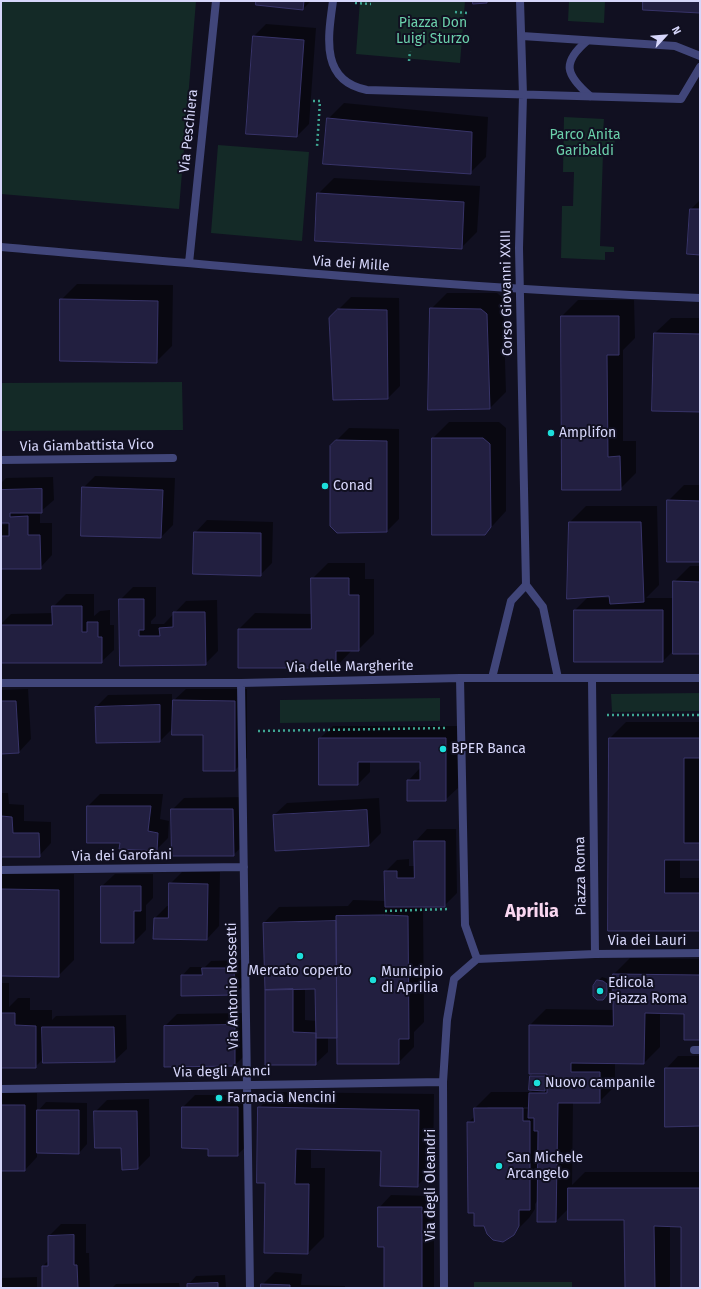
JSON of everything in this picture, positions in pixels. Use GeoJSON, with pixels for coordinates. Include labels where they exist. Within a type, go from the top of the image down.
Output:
{"type":"FeatureCollection","features":[{"type":"Feature","properties":{"kind":"street","name":"Via Peschiera"},"geometry":{"type":"LineString","coordinates":[[189,263],[216,1]]}},
{"type":"Feature","properties":{"kind":"street"},"geometry":{"type":"LineString","coordinates":[[333,1],[328,39],[330,58],[337,72],[353,86],[367,90],[681,99],[700,67]]}},
{"type":"Feature","properties":{"kind":"street","name":"Corso Giovanni XXIII"},"geometry":{"type":"LineString","coordinates":[[520,1],[523,95],[520,288],[526,585]]}},
{"type":"Feature","properties":{"kind":"street"},"geometry":{"type":"LineString","coordinates":[[522,36],[675,46],[700,56]]}},
{"type":"Feature","properties":{"kind":"street"},"geometry":{"type":"LineString","coordinates":[[587,41],[576,50],[570,58],[569,67],[576,84],[590,96]]}},
{"type":"Feature","properties":{"kind":"street","name":"Via dei Mille"},"geometry":{"type":"LineString","coordinates":[[1,247],[306,274],[700,298]]}},
{"type":"Feature","properties":{"kind":"street","name":"Via Giambattista Vico"},"geometry":{"type":"LineString","coordinates":[[1,460],[173,458]]}},
{"type":"Feature","properties":{"kind":"street"},"geometry":{"type":"LineString","coordinates":[[492,678],[511,601],[526,585],[543,607],[558,678]]}},
{"type":"Feature","properties":{"kind":"street"},"geometry":{"type":"LineString","coordinates":[[460,678],[465,925],[477,959]]}},
{"type":"Feature","properties":{"kind":"street","name":"Via delle Margherite"},"geometry":{"type":"LineString","coordinates":[[1,683],[241,683],[460,678],[700,678]]}},
{"type":"Feature","properties":{"kind":"street","name":"Piazza Roma"},"geometry":{"type":"LineString","coordinates":[[592,679],[595,954]]}},
{"type":"Feature","properties":{"kind":"street","name":"Via Antonio Rossetti"},"geometry":{"type":"LineString","coordinates":[[241,683],[250,1288]]}},
{"type":"Feature","properties":{"kind":"street","name":"Via dei Garofani"},"geometry":{"type":"LineString","coordinates":[[1,870],[244,867]]}},
{"type":"Feature","properties":{"kind":"street"},"geometry":{"type":"LineString","coordinates":[[443,1082],[447,1020],[454,980],[477,959],[595,954]]}},
{"type":"Feature","properties":{"kind":"street","name":"Via dei Lauri"},"geometry":{"type":"LineString","coordinates":[[595,954],[700,954]]}},
{"type":"Feature","properties":{"kind":"street","name":"Via degli Aranci"},"geometry":{"type":"LineString","coordinates":[[1,1089],[443,1082]]}},
{"type":"Feature","properties":{"kind":"street","name":"Via degli Oleandri"},"geometry":{"type":"LineString","coordinates":[[443,1082],[444,1288]]}},
{"type":"Feature","properties":{"kind":"path"},"geometry":{"type":"LineString","coordinates":[[355,3],[371,4]]}},
{"type":"Feature","properties":{"kind":"path"},"geometry":{"type":"LineString","coordinates":[[455,12],[468,13]]}},
{"type":"Feature","properties":{"kind":"path"},"geometry":{"type":"LineString","coordinates":[[409,61],[410,51]]}},
{"type":"Feature","properties":{"kind":"path"},"geometry":{"type":"LineString","coordinates":[[313,101],[320,101],[317,147]]}},
{"type":"Feature","properties":{"kind":"path"},"geometry":{"type":"LineString","coordinates":[[606,715],[700,715]]}},
{"type":"Feature","properties":{"kind":"path"},"geometry":{"type":"LineString","coordinates":[[258,731],[448,728]]}},
{"type":"Feature","properties":{"kind":"path"},"geometry":{"type":"LineString","coordinates":[[385,911],[451,909]]}},
{"type":"Feature","properties":{"kind":"green space"},"geometry":{"type":"Polygon","coordinates":[[[1,1],[196,1],[179,209],[1,194],[1,1]]]}},
{"type":"Feature","properties":{"kind":"green space","name":"Piazza Don Luigi Sturzo"},"geometry":{"type":"Polygon","coordinates":[[[360,1],[465,1],[460,63],[356,54],[360,1]]]}},
{"type":"Feature","properties":{"kind":"green space"},"geometry":{"type":"Polygon","coordinates":[[[569,1],[605,1],[604,23],[568,21],[569,1]]]}},
{"type":"Feature","properties":{"kind":"green space","name":"Parco Anita Garibaldi"},"geometry":{"type":"Polygon","coordinates":[[[564,117],[604,119],[603,133],[615,133],[614,153],[603,153],[600,246],[614,247],[614,252],[605,252],[605,260],[561,258],[562,206],[573,206],[574,172],[563,172],[564,117]]]}},
{"type":"Feature","properties":{"kind":"green space"},"geometry":{"type":"Polygon","coordinates":[[[218,145],[309,152],[302,241],[211,233],[218,145]]]}},
{"type":"Feature","properties":{"kind":"green space"},"geometry":{"type":"Polygon","coordinates":[[[182,382],[183,430],[1,431],[1,383],[182,382]]]}},
{"type":"Feature","properties":{"kind":"green space"},"geometry":{"type":"Polygon","coordinates":[[[700,693],[700,711],[612,712],[611,694],[700,693]]]}},
{"type":"Feature","properties":{"kind":"green space"},"geometry":{"type":"Polygon","coordinates":[[[440,698],[440,721],[280,723],[280,700],[440,698]]]}},
{"type":"Feature","properties":{"kind":"green space"},"geometry":{"type":"Polygon","coordinates":[[[474,1282],[572,1282],[572,1288],[474,1288],[474,1282]]]}},
{"type":"Feature","properties":{"kind":"building"},"geometry":{"type":"Polygon","coordinates":[[[256,1],[304,1],[303,10],[256,5],[256,1]]]}},
{"type":"Feature","properties":{"kind":"building"},"geometry":{"type":"Polygon","coordinates":[[[473,1],[487,1],[487,3],[473,4],[473,1]]]}},
{"type":"Feature","properties":{"kind":"building"},"geometry":{"type":"Polygon","coordinates":[[[643,1],[700,1],[700,13],[643,10],[643,1]]]}},
{"type":"Feature","properties":{"kind":"building"},"geometry":{"type":"Polygon","coordinates":[[[253,36],[304,40],[297,137],[246,134],[253,36]]]}},
{"type":"Feature","properties":{"kind":"building"},"geometry":{"type":"Polygon","coordinates":[[[327,118],[472,132],[471,174],[323,164],[327,118]]]}},
{"type":"Feature","properties":{"kind":"building"},"geometry":{"type":"Polygon","coordinates":[[[317,193],[464,202],[462,249],[315,241],[317,193]]]}},
{"type":"Feature","properties":{"kind":"building"},"geometry":{"type":"Polygon","coordinates":[[[690,209],[700,209],[700,255],[687,254],[690,209]]]}},
{"type":"Feature","properties":{"kind":"building"},"geometry":{"type":"Polygon","coordinates":[[[60,299],[158,301],[157,363],[60,361],[60,299]]]}},
{"type":"Feature","properties":{"kind":"building"},"geometry":{"type":"Polygon","coordinates":[[[430,308],[481,309],[487,314],[490,409],[428,410],[430,308]]]}},
{"type":"Feature","properties":{"kind":"building"},"geometry":{"type":"Polygon","coordinates":[[[338,309],[387,310],[388,399],[333,400],[329,318],[338,309]]]}},
{"type":"Feature","properties":{"kind":"building"},"geometry":{"type":"Polygon","coordinates":[[[561,316],[619,316],[619,355],[607,355],[608,457],[620,456],[621,490],[562,490],[561,316]]]}},
{"type":"Feature","properties":{"kind":"building"},"geometry":{"type":"Polygon","coordinates":[[[654,333],[700,334],[700,412],[652,411],[654,333]]]}},
{"type":"Feature","properties":{"kind":"building"},"geometry":{"type":"Polygon","coordinates":[[[432,438],[483,438],[490,444],[491,527],[485,535],[432,535],[432,438]]]}},
{"type":"Feature","properties":{"kind":"building"},"geometry":{"type":"Polygon","coordinates":[[[336,440],[387,441],[387,532],[337,533],[330,526],[330,446],[336,440]]]}},
{"type":"Feature","properties":{"kind":"building"},"geometry":{"type":"Polygon","coordinates":[[[82,487],[163,490],[161,538],[81,536],[82,487]]]}},
{"type":"Feature","properties":{"kind":"building"},"geometry":{"type":"Polygon","coordinates":[[[42,489],[42,513],[10,513],[10,517],[28,516],[28,535],[40,535],[41,569],[1,569],[1,536],[9,536],[9,523],[1,523],[1,490],[42,489]]]}},
{"type":"Feature","properties":{"kind":"building"},"geometry":{"type":"Polygon","coordinates":[[[667,500],[700,501],[700,562],[667,562],[667,500]]]}},
{"type":"Feature","properties":{"kind":"building"},"geometry":{"type":"Polygon","coordinates":[[[569,522],[641,522],[644,602],[610,604],[609,596],[567,599],[569,522]]]}},
{"type":"Feature","properties":{"kind":"building"},"geometry":{"type":"Polygon","coordinates":[[[194,532],[261,533],[261,576],[193,574],[194,532]]]}},
{"type":"Feature","properties":{"kind":"building"},"geometry":{"type":"Polygon","coordinates":[[[311,578],[349,578],[349,595],[359,595],[359,651],[336,651],[336,668],[238,668],[238,629],[311,629],[311,578]]]}},
{"type":"Feature","properties":{"kind":"building"},"geometry":{"type":"Polygon","coordinates":[[[673,581],[700,582],[700,654],[673,654],[673,581]]]}},
{"type":"Feature","properties":{"kind":"building"},"geometry":{"type":"Polygon","coordinates":[[[119,599],[144,599],[144,630],[139,630],[139,636],[160,636],[159,628],[173,627],[173,612],[205,612],[206,665],[120,666],[119,599]]]}},
{"type":"Feature","properties":{"kind":"building"},"geometry":{"type":"Polygon","coordinates":[[[52,606],[82,606],[82,632],[87,632],[87,622],[98,622],[98,637],[102,637],[102,663],[1,663],[1,625],[52,625],[52,606]]]}},
{"type":"Feature","properties":{"kind":"building"},"geometry":{"type":"Polygon","coordinates":[[[574,610],[663,610],[663,662],[574,662],[574,610]]]}},
{"type":"Feature","properties":{"kind":"building"},"geometry":{"type":"Polygon","coordinates":[[[173,700],[235,701],[235,771],[203,771],[203,735],[172,735],[173,700]]]}},
{"type":"Feature","properties":{"kind":"building"},"geometry":{"type":"Polygon","coordinates":[[[1,701],[16,701],[19,753],[1,754],[1,701]]]}},
{"type":"Feature","properties":{"kind":"building"},"geometry":{"type":"Polygon","coordinates":[[[160,705],[160,742],[96,743],[95,707],[160,705]]]}},
{"type":"Feature","properties":{"kind":"building"},"geometry":{"type":"Polygon","coordinates":[[[319,738],[446,738],[446,801],[407,801],[407,780],[420,780],[420,762],[358,762],[358,785],[319,785],[319,738]]]}},
{"type":"Feature","properties":{"kind":"building"},"geometry":{"type":"Polygon","coordinates":[[[609,738],[700,738],[700,758],[684,758],[684,843],[700,843],[700,860],[665,860],[665,893],[700,893],[700,931],[608,931],[609,738]]]}},
{"type":"Feature","properties":{"kind":"building"},"geometry":{"type":"Polygon","coordinates":[[[87,806],[151,806],[148,831],[158,833],[157,851],[119,849],[120,843],[87,843],[87,806]]]}},
{"type":"Feature","properties":{"kind":"building"},"geometry":{"type":"Polygon","coordinates":[[[171,809],[233,809],[234,856],[172,856],[171,809]]]}},
{"type":"Feature","properties":{"kind":"building"},"geometry":{"type":"Polygon","coordinates":[[[367,810],[369,846],[275,851],[273,815],[367,810]]]}},
{"type":"Feature","properties":{"kind":"building"},"geometry":{"type":"Polygon","coordinates":[[[1,816],[12,817],[13,833],[39,833],[40,857],[1,857],[1,816]]]}},
{"type":"Feature","properties":{"kind":"building"},"geometry":{"type":"Polygon","coordinates":[[[414,841],[445,841],[445,907],[385,907],[384,871],[397,871],[397,878],[414,878],[414,841]]]}},
{"type":"Feature","properties":{"kind":"building"},"geometry":{"type":"Polygon","coordinates":[[[169,883],[208,884],[207,940],[153,939],[154,918],[168,918],[169,883]]]}},
{"type":"Feature","properties":{"kind":"building"},"geometry":{"type":"Polygon","coordinates":[[[101,886],[141,886],[141,911],[134,911],[134,943],[101,943],[101,886]]]}},
{"type":"Feature","properties":{"kind":"building"},"geometry":{"type":"Polygon","coordinates":[[[1,889],[59,890],[59,977],[1,976],[1,889]]]}},
{"type":"Feature","properties":{"kind":"building","name":"Municipio di Aprilia"},"geometry":{"type":"Polygon","coordinates":[[[336,916],[408,916],[409,1039],[399,1039],[399,1064],[337,1064],[336,916]]]}},
{"type":"Feature","properties":{"kind":"building","name":"Mercato coperto"},"geometry":{"type":"Polygon","coordinates":[[[336,921],[337,1038],[316,1038],[315,989],[265,990],[263,923],[336,921]]]}},
{"type":"Feature","properties":{"kind":"building"},"geometry":{"type":"Polygon","coordinates":[[[202,968],[234,968],[235,995],[181,996],[181,975],[202,975],[202,968]]]}},
{"type":"Feature","properties":{"kind":"building"},"geometry":{"type":"Polygon","coordinates":[[[613,974],[700,975],[700,1040],[684,1040],[684,1014],[645,1013],[644,1064],[571,1063],[571,1072],[600,1072],[600,1103],[558,1103],[556,1222],[537,1222],[538,1131],[534,1131],[534,1118],[528,1118],[529,1093],[547,1093],[547,1074],[529,1074],[529,1025],[613,1026],[613,974]]]}},
{"type":"Feature","properties":{"kind":"building","name":"Edicola Piazza Roma"},"geometry":{"type":"Polygon","coordinates":[[[597,980],[603,981],[607,984],[607,995],[603,1000],[597,1000],[593,996],[593,986],[597,980]]]}},
{"type":"Feature","properties":{"kind":"building"},"geometry":{"type":"Polygon","coordinates":[[[293,989],[293,1032],[316,1033],[316,1065],[265,1065],[265,990],[293,989]]]}},
{"type":"Feature","properties":{"kind":"building"},"geometry":{"type":"Polygon","coordinates":[[[1,1013],[15,1013],[15,1025],[36,1026],[36,1068],[1,1068],[1,1013]]]}},
{"type":"Feature","properties":{"kind":"building"},"geometry":{"type":"Polygon","coordinates":[[[235,1025],[235,1066],[164,1067],[164,1026],[235,1025]]]}},
{"type":"Feature","properties":{"kind":"building"},"geometry":{"type":"Polygon","coordinates":[[[42,1027],[114,1027],[115,1062],[43,1063],[42,1027]]]}},
{"type":"Feature","properties":{"kind":"building"},"geometry":{"type":"Polygon","coordinates":[[[665,1068],[700,1068],[700,1126],[665,1127],[665,1068]]]}},
{"type":"Feature","properties":{"kind":"building","name":"Nuovo campanile"},"geometry":{"type":"Polygon","coordinates":[[[530,1076],[545,1076],[545,1091],[529,1090],[530,1076]]]}},
{"type":"Feature","properties":{"kind":"building"},"geometry":{"type":"Polygon","coordinates":[[[1,1105],[25,1105],[25,1171],[1,1171],[1,1105]]]}},
{"type":"Feature","properties":{"kind":"building"},"geometry":{"type":"Polygon","coordinates":[[[182,1107],[238,1107],[238,1156],[208,1156],[208,1149],[182,1148],[182,1107]]]}},
{"type":"Feature","properties":{"kind":"building"},"geometry":{"type":"Polygon","coordinates":[[[258,1107],[419,1110],[418,1187],[380,1186],[381,1151],[296,1149],[295,1184],[309,1184],[308,1254],[264,1253],[265,1183],[257,1183],[258,1107]]]}},
{"type":"Feature","properties":{"kind":"building","name":"San Michele Arcangelo"},"geometry":{"type":"Polygon","coordinates":[[[474,1108],[523,1108],[523,1121],[530,1121],[530,1210],[519,1210],[519,1226],[514,1235],[503,1242],[493,1240],[487,1234],[484,1226],[474,1226],[474,1213],[468,1213],[467,1122],[474,1122],[474,1108]]]}},
{"type":"Feature","properties":{"kind":"building"},"geometry":{"type":"Polygon","coordinates":[[[37,1110],[79,1110],[79,1154],[37,1153],[37,1110]]]}},
{"type":"Feature","properties":{"kind":"building"},"geometry":{"type":"Polygon","coordinates":[[[94,1111],[137,1111],[138,1169],[122,1170],[121,1148],[95,1148],[94,1111]]]}},
{"type":"Feature","properties":{"kind":"building"},"geometry":{"type":"Polygon","coordinates":[[[568,1188],[700,1188],[700,1288],[681,1288],[681,1227],[654,1226],[655,1288],[625,1288],[624,1220],[568,1220],[568,1188]]]}},
{"type":"Feature","properties":{"kind":"building"},"geometry":{"type":"Polygon","coordinates":[[[378,1207],[422,1207],[422,1288],[384,1288],[384,1247],[378,1247],[378,1207]]]}},
{"type":"Feature","properties":{"kind":"building"},"geometry":{"type":"Polygon","coordinates":[[[74,1235],[74,1265],[77,1265],[78,1288],[42,1288],[42,1266],[48,1266],[48,1236],[74,1235]]]}},
{"type":"Feature","properties":{"kind":"building"},"geometry":{"type":"Polygon","coordinates":[[[218,1283],[218,1288],[187,1288],[187,1284],[218,1283]]]}},
{"type":"Feature","properties":{"kind":"building"},"geometry":{"type":"Polygon","coordinates":[[[261,1284],[290,1285],[290,1288],[261,1288],[261,1284]]]}},
{"type":"Feature","properties":{"kind":"place","name":"Amplifon"},"geometry":{"type":"Point","coordinates":[551,433]}},
{"type":"Feature","properties":{"kind":"place","name":"Conad"},"geometry":{"type":"Point","coordinates":[325,486]}},
{"type":"Feature","properties":{"kind":"place","name":"BPER Banca"},"geometry":{"type":"Point","coordinates":[443,749]}},
{"type":"Feature","properties":{"kind":"place","name":"Mercato coperto"},"geometry":{"type":"Point","coordinates":[300,956]}},
{"type":"Feature","properties":{"kind":"place","name":"Municipio di Aprilia"},"geometry":{"type":"Point","coordinates":[373,980]}},
{"type":"Feature","properties":{"kind":"place","name":"Edicola Piazza Roma"},"geometry":{"type":"Point","coordinates":[600,991]}},
{"type":"Feature","properties":{"kind":"place","name":"Nuovo campanile"},"geometry":{"type":"Point","coordinates":[537,1083]}},
{"type":"Feature","properties":{"kind":"place","name":"Farmacia Nencini"},"geometry":{"type":"Point","coordinates":[219,1098]}},
{"type":"Feature","properties":{"kind":"place","name":"San Michele Arcangelo"},"geometry":{"type":"Point","coordinates":[499,1166]}},
{"type":"Feature","properties":{"kind":"district","name":"Aprilia"},"geometry":{"type":"Point","coordinates":[532,912]}}]}
